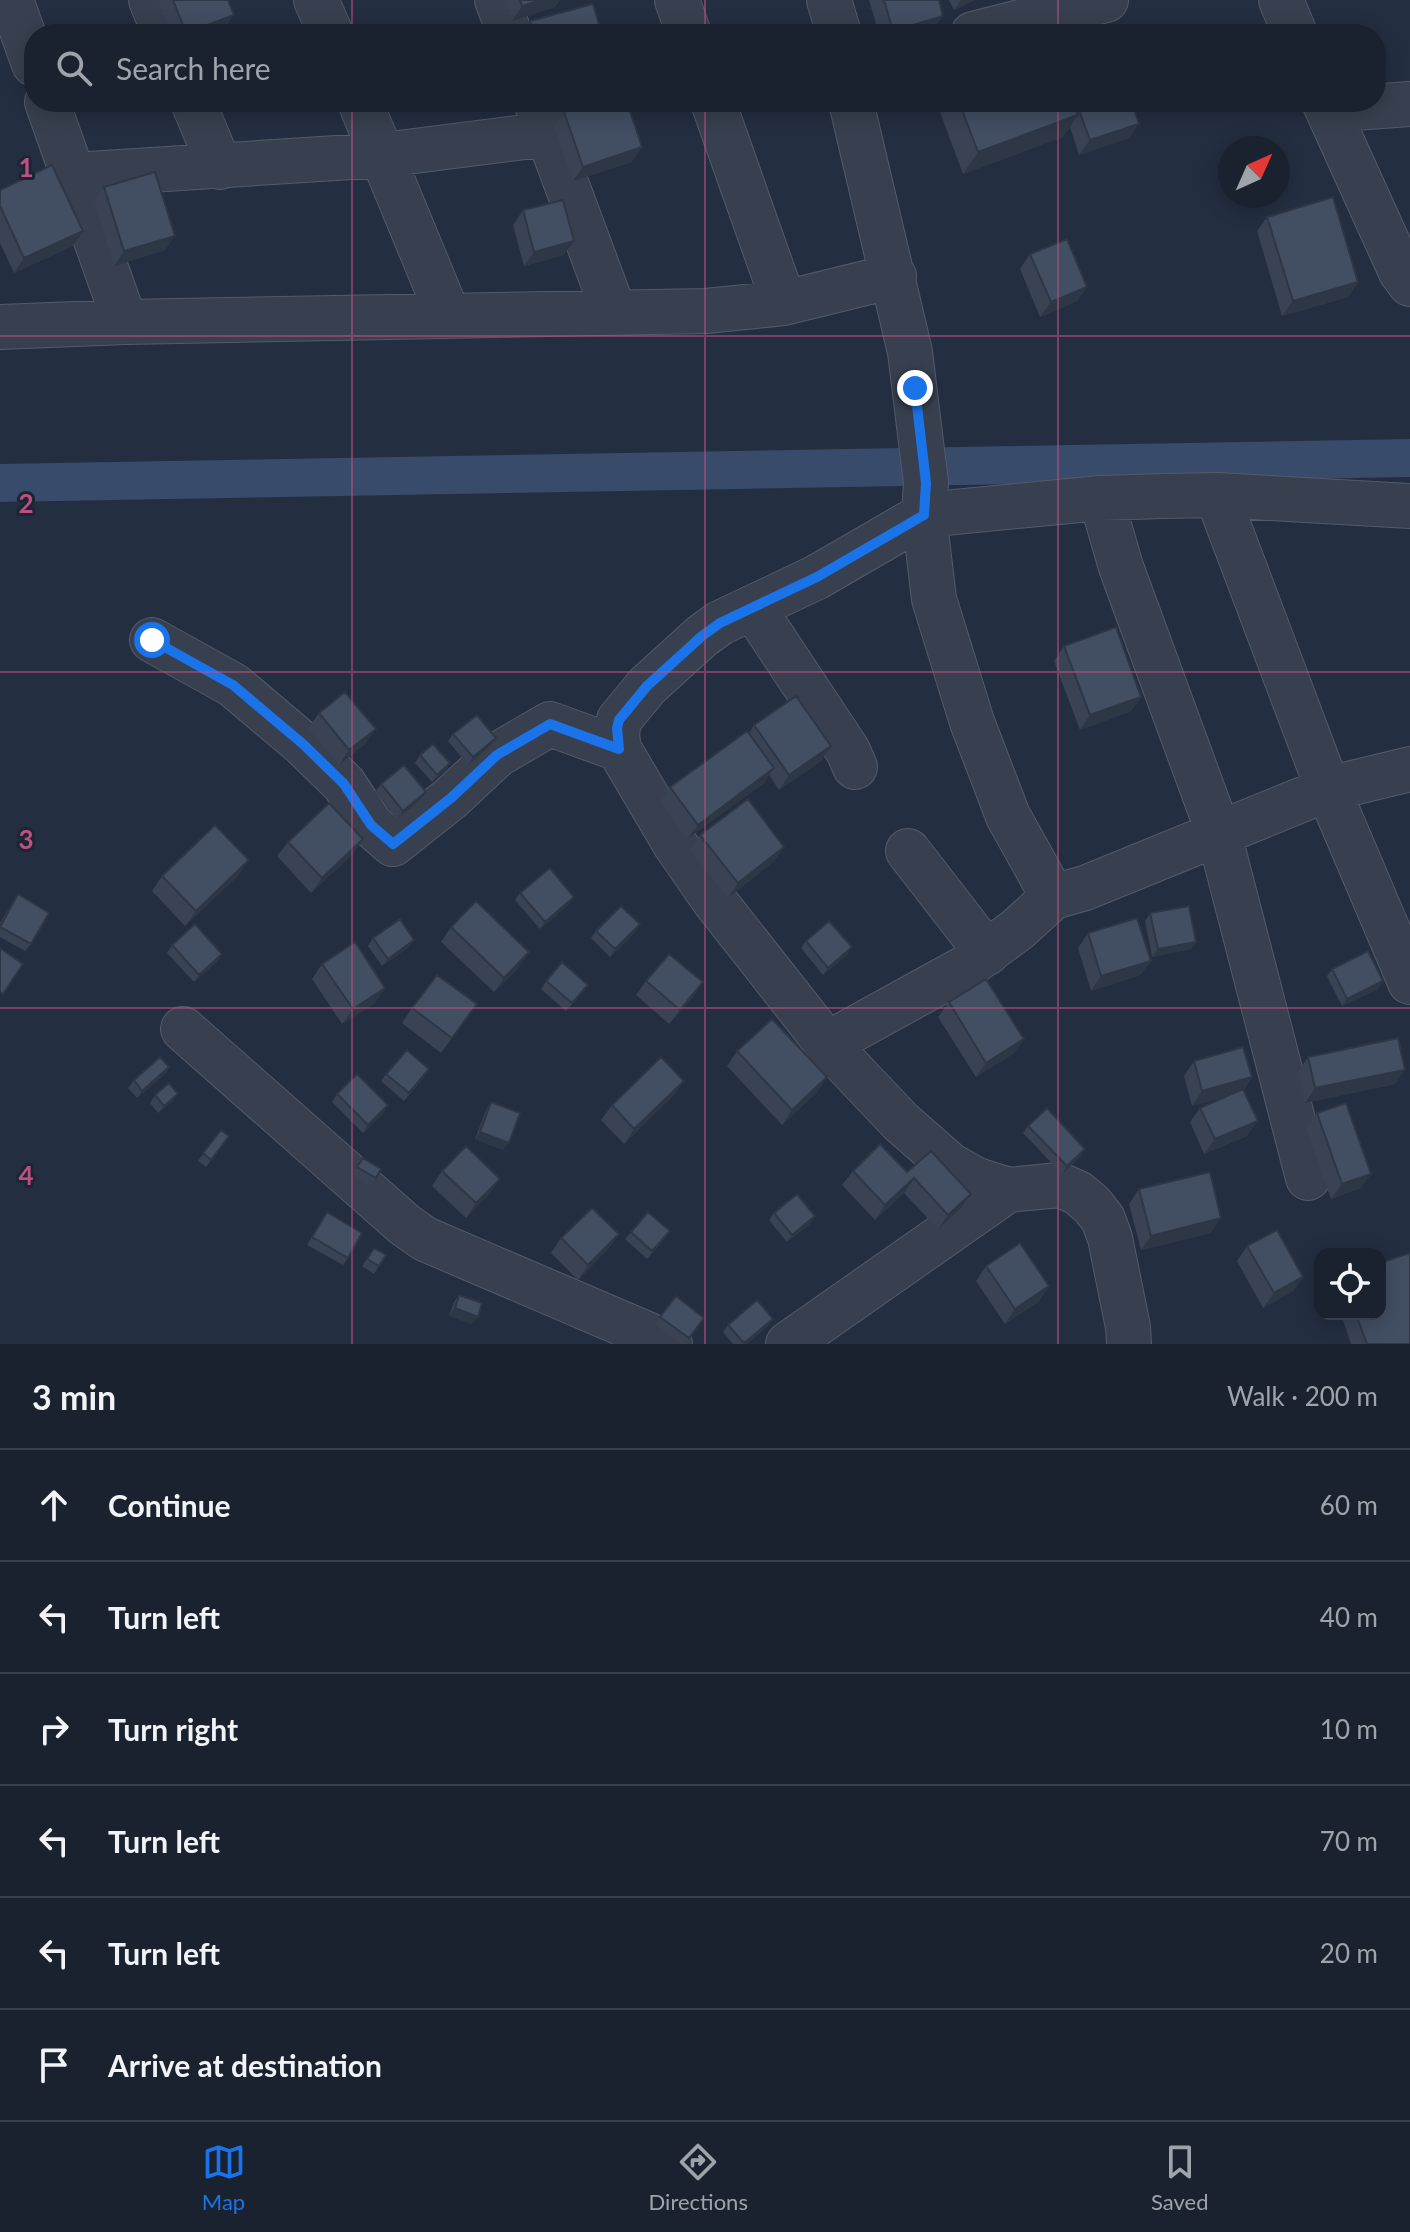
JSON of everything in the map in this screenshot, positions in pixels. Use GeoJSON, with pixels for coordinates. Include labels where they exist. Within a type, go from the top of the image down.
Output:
{"type":"FeatureCollection","features":[{"type":"Feature","properties":{"kind":"street"},"geometry":{"type":"LineString","coordinates":[[11,0],[24,36]]}},
{"type":"Feature","properties":{"kind":"street"},"geometry":{"type":"LineString","coordinates":[[151,0],[161,24]]}},
{"type":"Feature","properties":{"kind":"street"},"geometry":{"type":"LineString","coordinates":[[316,0],[327,24]]}},
{"type":"Feature","properties":{"kind":"street"},"geometry":{"type":"LineString","coordinates":[[497,0],[506,24]]}},
{"type":"Feature","properties":{"kind":"street"},"geometry":{"type":"LineString","coordinates":[[677,0],[685,24]]}},
{"type":"Feature","properties":{"kind":"street"},"geometry":{"type":"LineString","coordinates":[[829,0],[836,24]]}},
{"type":"Feature","properties":{"kind":"street"},"geometry":{"type":"LineString","coordinates":[[1012,24],[1106,0]]}},
{"type":"Feature","properties":{"kind":"street"},"geometry":{"type":"LineString","coordinates":[[1281,0],[1291,24]]}},
{"type":"Feature","properties":{"kind":"street"},"geometry":{"type":"LineString","coordinates":[[1386,105],[1410,104]]}},
{"type":"Feature","properties":{"kind":"street"},"geometry":{"type":"LineString","coordinates":[[51,112],[125,322]]}},
{"type":"Feature","properties":{"kind":"street"},"geometry":{"type":"LineString","coordinates":[[197,112],[220,167]]}},
{"type":"Feature","properties":{"kind":"street"},"geometry":{"type":"LineString","coordinates":[[364,112],[448,315]]}},
{"type":"Feature","properties":{"kind":"street"},"geometry":{"type":"LineString","coordinates":[[717,112],[784,303]]}},
{"type":"Feature","properties":{"kind":"street"},"geometry":{"type":"LineString","coordinates":[[853,112],[910,352],[934,599],[972,722],[1008,816],[1053,897]]}},
{"type":"Feature","properties":{"kind":"street"},"geometry":{"type":"LineString","coordinates":[[1329,112],[1401,272],[1410,284]]}},
{"type":"Feature","properties":{"kind":"street"},"geometry":{"type":"LineString","coordinates":[[73,175],[383,155],[543,118],[614,312]]}},
{"type":"Feature","properties":{"kind":"street"},"geometry":{"type":"LineString","coordinates":[[0,327],[706,311],[784,303],[894,276]]}},
{"type":"Feature","properties":{"kind":"street"},"geometry":{"type":"LineString","coordinates":[[1217,495],[1328,789],[1410,982]]}},
{"type":"Feature","properties":{"kind":"street"},"geometry":{"type":"LineString","coordinates":[[1129,1344],[1110,1238],[1103,1219],[1092,1205],[1078,1193],[1060,1185],[1008,1190],[977,1180],[950,1165],[901,1122],[827,1044],[713,899],[675,844],[619,749],[619,720],[647,686],[720,623],[817,577],[925,499],[1217,495],[1410,506]]}},
{"type":"Feature","properties":{"kind":"street"},"geometry":{"type":"LineString","coordinates":[[1101,498],[1121,567],[1219,834],[1308,1178]]}},
{"type":"Feature","properties":{"kind":"street"},"geometry":{"type":"LineString","coordinates":[[754,609],[848,751],[855,767]]}},
{"type":"Feature","properties":{"kind":"street"},"geometry":{"type":"LineString","coordinates":[[152,640],[233,685],[303,744],[344,784],[371,825],[393,844],[451,798],[497,755],[550,724],[619,749]]}},
{"type":"Feature","properties":{"kind":"street"},"geometry":{"type":"LineString","coordinates":[[827,1044],[965,968],[1018,929],[1053,897],[1085,888],[1328,789],[1410,769]]}},
{"type":"Feature","properties":{"kind":"street"},"geometry":{"type":"LineString","coordinates":[[908,851],[987,953]]}},
{"type":"Feature","properties":{"kind":"street"},"geometry":{"type":"LineString","coordinates":[[183,1029],[405,1225],[425,1239],[670,1344]]}},
{"type":"Feature","properties":{"kind":"street"},"geometry":{"type":"LineString","coordinates":[[788,1344],[1008,1190]]}},
{"type":"Feature","properties":{"kind":"building"},"geometry":{"type":"Polygon","coordinates":[[[173,0],[228,0],[234,15],[210,24],[182,24],[173,0]]]}},
{"type":"Feature","properties":{"kind":"building"},"geometry":{"type":"Polygon","coordinates":[[[520,0],[541,0],[522,6],[520,0]]]}},
{"type":"Feature","properties":{"kind":"building"},"geometry":{"type":"Polygon","coordinates":[[[884,0],[939,0],[943,16],[916,24],[891,24],[884,0]]]}},
{"type":"Feature","properties":{"kind":"building"},"geometry":{"type":"Polygon","coordinates":[[[593,4],[599,24],[531,24],[530,21],[593,4]]]}},
{"type":"Feature","properties":{"kind":"building"},"geometry":{"type":"Polygon","coordinates":[[[564,112],[630,112],[642,147],[583,167],[564,112]]]}},
{"type":"Feature","properties":{"kind":"building"},"geometry":{"type":"Polygon","coordinates":[[[963,112],[1077,112],[1078,115],[978,152],[963,112]]]}},
{"type":"Feature","properties":{"kind":"building"},"geometry":{"type":"Polygon","coordinates":[[[1080,112],[1135,112],[1139,124],[1090,140],[1080,112]]]}},
{"type":"Feature","properties":{"kind":"building"},"geometry":{"type":"Polygon","coordinates":[[[52,165],[83,231],[24,258],[0,206],[0,190],[52,165]]]}},
{"type":"Feature","properties":{"kind":"building"},"geometry":{"type":"Polygon","coordinates":[[[155,172],[175,236],[124,251],[104,187],[155,172]]]}},
{"type":"Feature","properties":{"kind":"building"},"geometry":{"type":"Polygon","coordinates":[[[1333,197],[1358,282],[1293,301],[1267,217],[1333,197]]]}},
{"type":"Feature","properties":{"kind":"building"},"geometry":{"type":"Polygon","coordinates":[[[563,200],[574,241],[534,252],[523,210],[563,200]]]}},
{"type":"Feature","properties":{"kind":"building"},"geometry":{"type":"Polygon","coordinates":[[[1067,239],[1087,287],[1051,302],[1030,254],[1067,239]]]}},
{"type":"Feature","properties":{"kind":"building"},"geometry":{"type":"Polygon","coordinates":[[[1116,627],[1141,697],[1090,715],[1064,646],[1116,627]]]}},
{"type":"Feature","properties":{"kind":"building"},"geometry":{"type":"Polygon","coordinates":[[[345,692],[376,729],[349,750],[319,713],[345,692]]]}},
{"type":"Feature","properties":{"kind":"building"},"geometry":{"type":"Polygon","coordinates":[[[796,696],[831,746],[789,775],[754,725],[796,696]]]}},
{"type":"Feature","properties":{"kind":"building"},"geometry":{"type":"Polygon","coordinates":[[[477,715],[496,738],[473,757],[453,734],[477,715]]]}},
{"type":"Feature","properties":{"kind":"building"},"geometry":{"type":"Polygon","coordinates":[[[747,731],[774,768],[698,825],[670,787],[747,731]]]}},
{"type":"Feature","properties":{"kind":"building"},"geometry":{"type":"Polygon","coordinates":[[[433,744],[450,763],[437,775],[420,755],[433,744]]]}},
{"type":"Feature","properties":{"kind":"building"},"geometry":{"type":"Polygon","coordinates":[[[404,765],[426,792],[403,811],[381,784],[404,765]]]}},
{"type":"Feature","properties":{"kind":"building"},"geometry":{"type":"Polygon","coordinates":[[[748,799],[784,847],[738,883],[700,835],[748,799]]]}},
{"type":"Feature","properties":{"kind":"building"},"geometry":{"type":"Polygon","coordinates":[[[329,803],[363,839],[322,878],[288,842],[329,803]]]}},
{"type":"Feature","properties":{"kind":"building"},"geometry":{"type":"Polygon","coordinates":[[[215,825],[249,860],[196,911],[162,876],[215,825]]]}},
{"type":"Feature","properties":{"kind":"building"},"geometry":{"type":"Polygon","coordinates":[[[550,868],[574,897],[545,922],[520,893],[550,868]]]}},
{"type":"Feature","properties":{"kind":"building"},"geometry":{"type":"Polygon","coordinates":[[[18,894],[49,913],[31,944],[0,927],[18,894]]]}},
{"type":"Feature","properties":{"kind":"building"},"geometry":{"type":"Polygon","coordinates":[[[476,901],[529,952],[504,978],[451,927],[476,901]]]}},
{"type":"Feature","properties":{"kind":"building"},"geometry":{"type":"Polygon","coordinates":[[[621,906],[640,924],[615,949],[596,931],[621,906]]]}},
{"type":"Feature","properties":{"kind":"building"},"geometry":{"type":"Polygon","coordinates":[[[1189,906],[1196,942],[1158,949],[1150,913],[1189,906]]]}},
{"type":"Feature","properties":{"kind":"building"},"geometry":{"type":"Polygon","coordinates":[[[1137,918],[1151,961],[1101,976],[1088,933],[1137,918]]]}},
{"type":"Feature","properties":{"kind":"building"},"geometry":{"type":"Polygon","coordinates":[[[400,919],[414,940],[388,959],[373,938],[400,919]]]}},
{"type":"Feature","properties":{"kind":"building"},"geometry":{"type":"Polygon","coordinates":[[[829,921],[852,947],[828,968],[806,941],[829,921]]]}},
{"type":"Feature","properties":{"kind":"building"},"geometry":{"type":"Polygon","coordinates":[[[195,924],[222,954],[199,975],[172,945],[195,924]]]}},
{"type":"Feature","properties":{"kind":"building"},"geometry":{"type":"Polygon","coordinates":[[[355,942],[385,988],[353,1009],[322,964],[355,942]]]}},
{"type":"Feature","properties":{"kind":"building"},"geometry":{"type":"Polygon","coordinates":[[[0,948],[23,964],[3,994],[0,992],[0,948]]]}},
{"type":"Feature","properties":{"kind":"building"},"geometry":{"type":"Polygon","coordinates":[[[1368,951],[1383,981],[1347,999],[1332,969],[1368,951]]]}},
{"type":"Feature","properties":{"kind":"building"},"geometry":{"type":"Polygon","coordinates":[[[669,954],[703,982],[680,1010],[646,981],[669,954]]]}},
{"type":"Feature","properties":{"kind":"building"},"geometry":{"type":"Polygon","coordinates":[[[562,962],[588,985],[572,1003],[546,981],[562,962]]]}},
{"type":"Feature","properties":{"kind":"building"},"geometry":{"type":"Polygon","coordinates":[[[437,975],[477,1004],[452,1038],[412,1008],[437,975]]]}},
{"type":"Feature","properties":{"kind":"building"},"geometry":{"type":"Polygon","coordinates":[[[986,979],[1024,1039],[986,1063],[949,1002],[986,979]]]}},
{"type":"Feature","properties":{"kind":"building"},"geometry":{"type":"Polygon","coordinates":[[[772,1019],[827,1077],[792,1110],[737,1051],[772,1019]]]}},
{"type":"Feature","properties":{"kind":"building"},"geometry":{"type":"Polygon","coordinates":[[[1398,1038],[1405,1070],[1315,1088],[1308,1057],[1398,1038]]]}},
{"type":"Feature","properties":{"kind":"building"},"geometry":{"type":"Polygon","coordinates":[[[1243,1047],[1252,1077],[1202,1091],[1194,1061],[1243,1047]]]}},
{"type":"Feature","properties":{"kind":"building"},"geometry":{"type":"Polygon","coordinates":[[[407,1050],[429,1069],[409,1093],[386,1074],[407,1050]]]}},
{"type":"Feature","properties":{"kind":"building"},"geometry":{"type":"Polygon","coordinates":[[[160,1057],[169,1067],[142,1091],[134,1080],[160,1057]]]}},
{"type":"Feature","properties":{"kind":"building"},"geometry":{"type":"Polygon","coordinates":[[[661,1057],[684,1081],[634,1129],[612,1105],[661,1057]]]}},
{"type":"Feature","properties":{"kind":"building"},"geometry":{"type":"Polygon","coordinates":[[[357,1074],[388,1105],[368,1125],[337,1094],[357,1074]]]}},
{"type":"Feature","properties":{"kind":"building"},"geometry":{"type":"Polygon","coordinates":[[[169,1083],[178,1094],[164,1106],[155,1095],[169,1083]]]}},
{"type":"Feature","properties":{"kind":"building"},"geometry":{"type":"Polygon","coordinates":[[[1243,1089],[1258,1121],[1215,1139],[1200,1108],[1243,1089]]]}},
{"type":"Feature","properties":{"kind":"building"},"geometry":{"type":"Polygon","coordinates":[[[491,1102],[520,1113],[509,1143],[480,1132],[491,1102]]]}},
{"type":"Feature","properties":{"kind":"building"},"geometry":{"type":"Polygon","coordinates":[[[1346,1103],[1371,1174],[1342,1184],[1317,1113],[1346,1103]]]}},
{"type":"Feature","properties":{"kind":"building"},"geometry":{"type":"Polygon","coordinates":[[[1047,1108],[1085,1149],[1067,1166],[1028,1126],[1047,1108]]]}},
{"type":"Feature","properties":{"kind":"building"},"geometry":{"type":"Polygon","coordinates":[[[221,1130],[229,1136],[211,1160],[203,1153],[221,1130]]]}},
{"type":"Feature","properties":{"kind":"building"},"geometry":{"type":"Polygon","coordinates":[[[880,1144],[907,1172],[931,1151],[971,1194],[948,1215],[914,1178],[885,1205],[853,1171],[880,1144]]]}},
{"type":"Feature","properties":{"kind":"building"},"geometry":{"type":"Polygon","coordinates":[[[466,1146],[500,1179],[476,1203],[442,1171],[466,1146]]]}},
{"type":"Feature","properties":{"kind":"building"},"geometry":{"type":"Polygon","coordinates":[[[363,1158],[381,1169],[376,1178],[357,1167],[363,1158]]]}},
{"type":"Feature","properties":{"kind":"building"},"geometry":{"type":"Polygon","coordinates":[[[1210,1172],[1221,1218],[1151,1236],[1139,1189],[1210,1172]]]}},
{"type":"Feature","properties":{"kind":"building"},"geometry":{"type":"Polygon","coordinates":[[[797,1194],[815,1216],[792,1235],[774,1213],[797,1194]]]}},
{"type":"Feature","properties":{"kind":"building"},"geometry":{"type":"Polygon","coordinates":[[[592,1208],[619,1234],[588,1265],[561,1238],[592,1208]]]}},
{"type":"Feature","properties":{"kind":"building"},"geometry":{"type":"Polygon","coordinates":[[[327,1212],[362,1233],[348,1258],[312,1237],[327,1212]]]}},
{"type":"Feature","properties":{"kind":"building"},"geometry":{"type":"Polygon","coordinates":[[[648,1212],[670,1231],[652,1251],[631,1232],[648,1212]]]}},
{"type":"Feature","properties":{"kind":"building"},"geometry":{"type":"Polygon","coordinates":[[[1277,1230],[1303,1277],[1274,1293],[1247,1246],[1277,1230]]]}},
{"type":"Feature","properties":{"kind":"building"},"geometry":{"type":"Polygon","coordinates":[[[1020,1243],[1049,1286],[1015,1309],[986,1266],[1020,1243]]]}},
{"type":"Feature","properties":{"kind":"building"},"geometry":{"type":"Polygon","coordinates":[[[374,1248],[386,1255],[379,1266],[367,1259],[374,1248]]]}},
{"type":"Feature","properties":{"kind":"building"},"geometry":{"type":"Polygon","coordinates":[[[1410,1253],[1410,1344],[1367,1344],[1358,1320],[1386,1320],[1386,1261],[1410,1253]]]}},
{"type":"Feature","properties":{"kind":"building"},"geometry":{"type":"Polygon","coordinates":[[[459,1295],[482,1303],[478,1317],[455,1308],[459,1295]]]}},
{"type":"Feature","properties":{"kind":"building"},"geometry":{"type":"Polygon","coordinates":[[[676,1296],[704,1318],[689,1338],[660,1317],[676,1296]]]}},
{"type":"Feature","properties":{"kind":"building"},"geometry":{"type":"Polygon","coordinates":[[[757,1300],[773,1319],[744,1343],[728,1325],[757,1300]]]}},
{"type":"Feature","properties":{"kind":"waterway"},"geometry":{"type":"LineString","coordinates":[[0,483],[1410,458]]}},
{"type":"Feature","properties":{"kind":"route"},"geometry":{"type":"LineString","coordinates":[[152,640],[233,685],[303,744],[344,784],[371,825],[393,844],[451,798],[497,755],[550,724],[619,749],[619,720],[647,686],[702,636],[720,623],[817,577],[924,515],[926,483],[915,388]]}}]}
